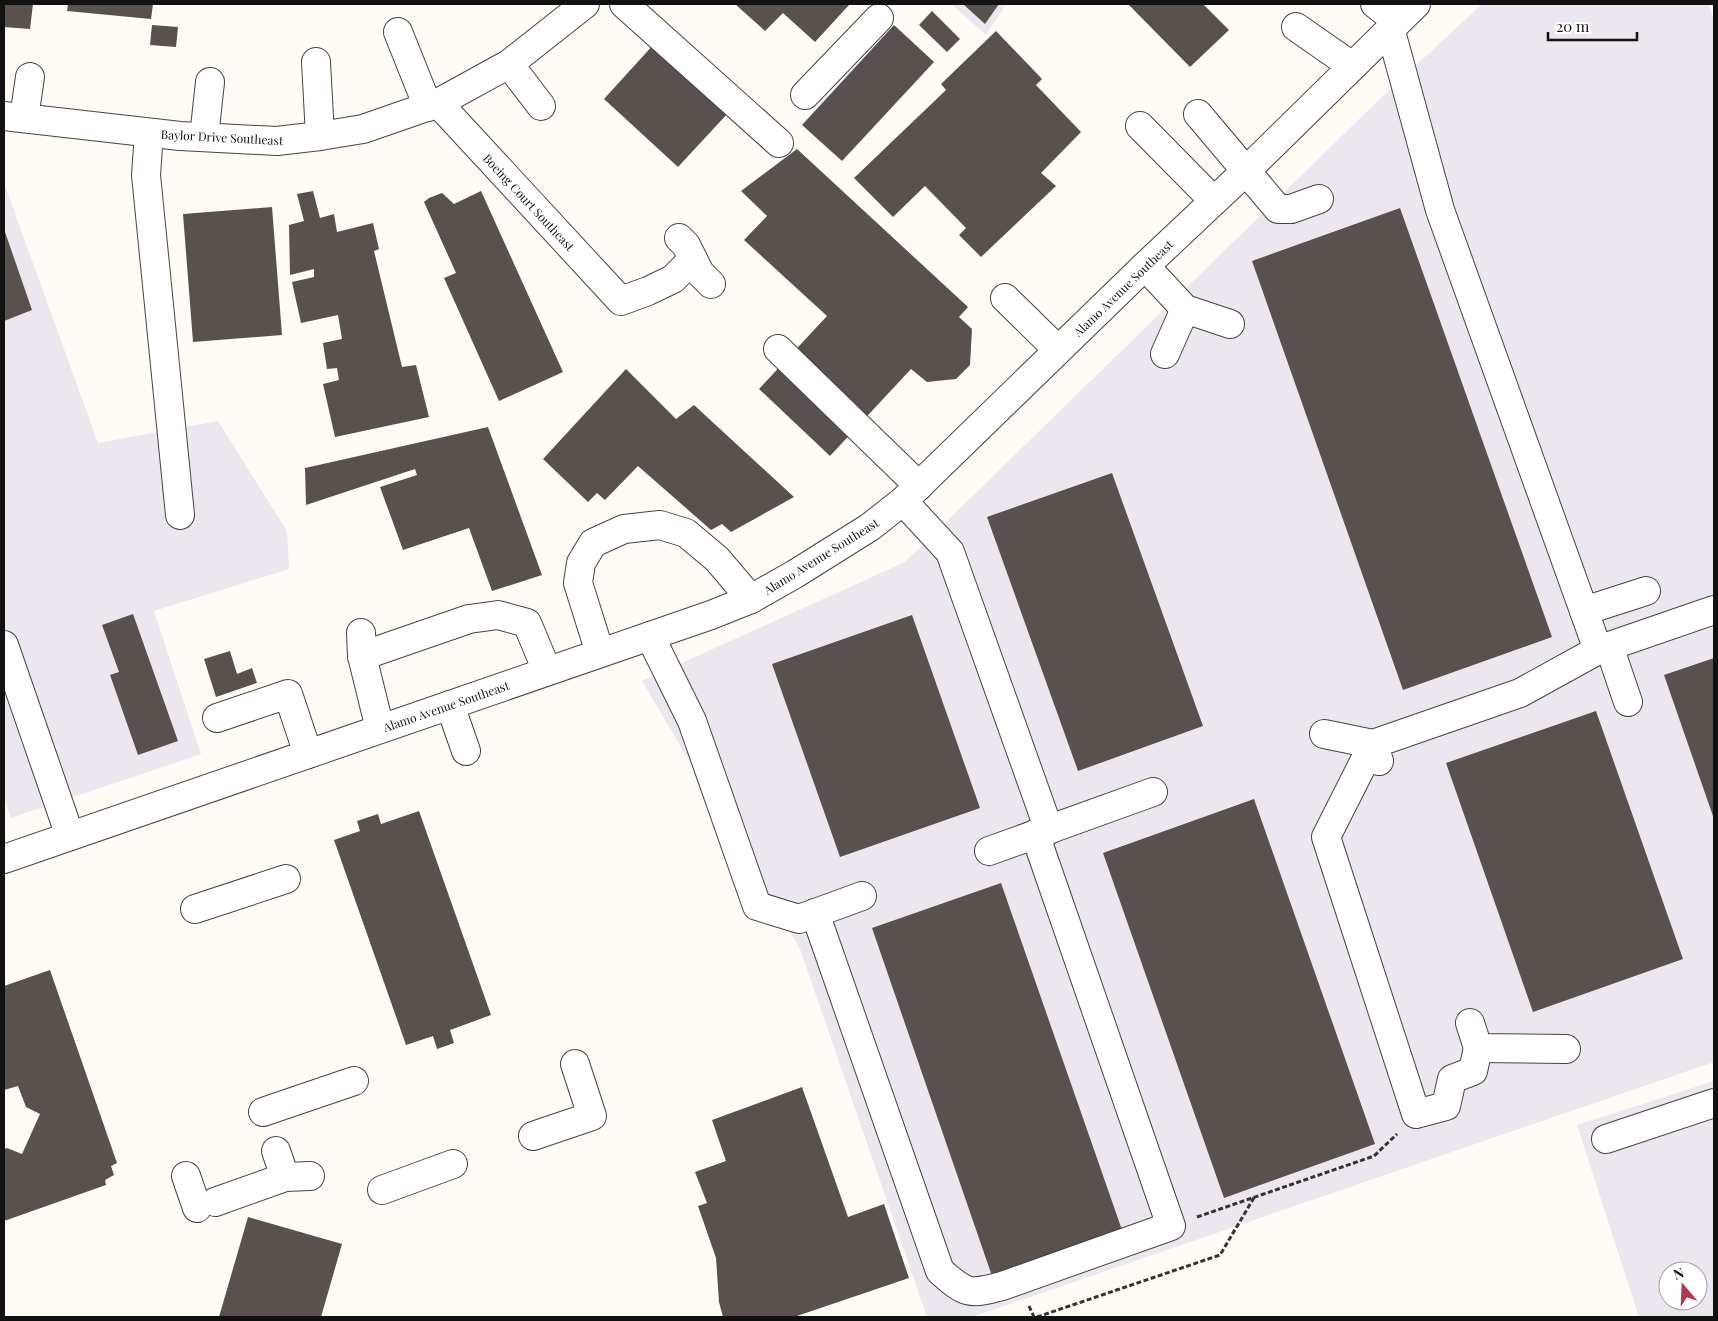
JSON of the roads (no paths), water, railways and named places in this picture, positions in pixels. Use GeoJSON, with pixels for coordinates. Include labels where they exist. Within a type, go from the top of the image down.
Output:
{"type":"FeatureCollection","features":[{"type":"Feature","properties":{"kind":"street","name":"Baylor Drive Southeast"},"geometry":{"type":"LineString","coordinates":[[14,117],[149,133],[277,141],[363,128],[433,105],[509,64],[585,4]]}},
{"type":"Feature","properties":{"kind":"street"},"geometry":{"type":"LineString","coordinates":[[624,4],[779,143]]}},
{"type":"Feature","properties":{"kind":"street"},"geometry":{"type":"LineString","coordinates":[[1375,4],[1401,18],[1440,210],[1584,611],[1628,702]]}},
{"type":"Feature","properties":{"kind":"street"},"geometry":{"type":"LineString","coordinates":[[805,95],[879,18]]}},
{"type":"Feature","properties":{"kind":"street","name":"Alamo Avenue Southeast"},"geometry":{"type":"LineString","coordinates":[[4,859],[711,615],[751,599],[795,574],[870,527],[911,493],[1145,266],[1246,171],[1401,18]]}},
{"type":"Feature","properties":{"kind":"street"},"geometry":{"type":"LineString","coordinates":[[1296,27],[1352,66]]}},
{"type":"Feature","properties":{"kind":"street"},"geometry":{"type":"LineString","coordinates":[[398,32],[433,105]]}},
{"type":"Feature","properties":{"kind":"street"},"geometry":{"type":"LineString","coordinates":[[316,62],[320,136]]}},
{"type":"Feature","properties":{"kind":"street"},"geometry":{"type":"LineString","coordinates":[[509,64],[541,106]]}},
{"type":"Feature","properties":{"kind":"street"},"geometry":{"type":"LineString","coordinates":[[14,117],[30,76]]}},
{"type":"Feature","properties":{"kind":"street"},"geometry":{"type":"LineString","coordinates":[[204,137],[210,82]]}},
{"type":"Feature","properties":{"kind":"street","name":"Boeing Court Southeast"},"geometry":{"type":"LineString","coordinates":[[433,105],[621,301],[673,279],[686,249],[700,273],[711,284]]}},
{"type":"Feature","properties":{"kind":"street"},"geometry":{"type":"LineString","coordinates":[[1198,114],[1278,209],[1291,209],[1320,199]]}},
{"type":"Feature","properties":{"kind":"street"},"geometry":{"type":"LineString","coordinates":[[1140,126],[1214,201]]}},
{"type":"Feature","properties":{"kind":"street"},"geometry":{"type":"LineString","coordinates":[[149,133],[146,175],[180,515]]}},
{"type":"Feature","properties":{"kind":"street"},"geometry":{"type":"LineString","coordinates":[[1145,266],[1185,309],[1230,324]]}},
{"type":"Feature","properties":{"kind":"street"},"geometry":{"type":"LineString","coordinates":[[1005,298],[1058,350]]}},
{"type":"Feature","properties":{"kind":"street"},"geometry":{"type":"LineString","coordinates":[[1165,354],[1185,309]]}},
{"type":"Feature","properties":{"kind":"street"},"geometry":{"type":"LineString","coordinates":[[778,349],[911,493],[950,552],[1171,1226],[1002,1286],[977,1292],[958,1287],[940,1271],[815,913]]}},
{"type":"Feature","properties":{"kind":"street"},"geometry":{"type":"LineString","coordinates":[[600,653],[578,583],[581,563],[593,543],[624,528],[660,525],[686,533],[717,559],[751,599]]}},
{"type":"Feature","properties":{"kind":"street"},"geometry":{"type":"LineString","coordinates":[[1584,611],[1646,591]]}},
{"type":"Feature","properties":{"kind":"street"},"geometry":{"type":"LineString","coordinates":[[1566,1049],[1474,1035],[1473,1071],[1452,1079],[1446,1106],[1416,1114],[1326,837],[1377,755],[1520,693],[1603,648],[1714,610]]}},
{"type":"Feature","properties":{"kind":"street"},"geometry":{"type":"LineString","coordinates":[[380,729],[361,644],[469,619],[498,615],[527,623],[547,671]]}},
{"type":"Feature","properties":{"kind":"street"},"geometry":{"type":"LineString","coordinates":[[650,636],[692,721],[757,906],[799,919],[862,896]]}},
{"type":"Feature","properties":{"kind":"street"},"geometry":{"type":"LineString","coordinates":[[4,645],[70,836]]}},
{"type":"Feature","properties":{"kind":"street"},"geometry":{"type":"LineString","coordinates":[[217,718],[288,694],[308,754]]}},
{"type":"Feature","properties":{"kind":"street"},"geometry":{"type":"LineString","coordinates":[[450,705],[466,751]]}},
{"type":"Feature","properties":{"kind":"street"},"geometry":{"type":"LineString","coordinates":[[1324,734],[1377,755]]}},
{"type":"Feature","properties":{"kind":"street"},"geometry":{"type":"LineString","coordinates":[[989,851],[1153,792]]}},
{"type":"Feature","properties":{"kind":"street"},"geometry":{"type":"LineString","coordinates":[[195,909],[286,879]]}},
{"type":"Feature","properties":{"kind":"street"},"geometry":{"type":"LineString","coordinates":[[533,1136],[601,1113],[575,1064]]}},
{"type":"Feature","properties":{"kind":"street"},"geometry":{"type":"LineString","coordinates":[[263,1112],[354,1081]]}},
{"type":"Feature","properties":{"kind":"street"},"geometry":{"type":"LineString","coordinates":[[1606,1139],[1714,1103]]}},
{"type":"Feature","properties":{"kind":"street"},"geometry":{"type":"LineString","coordinates":[[186,1176],[206,1205],[298,1177],[276,1151]]}},
{"type":"Feature","properties":{"kind":"street"},"geometry":{"type":"LineString","coordinates":[[382,1190],[452,1164]]}}]}
